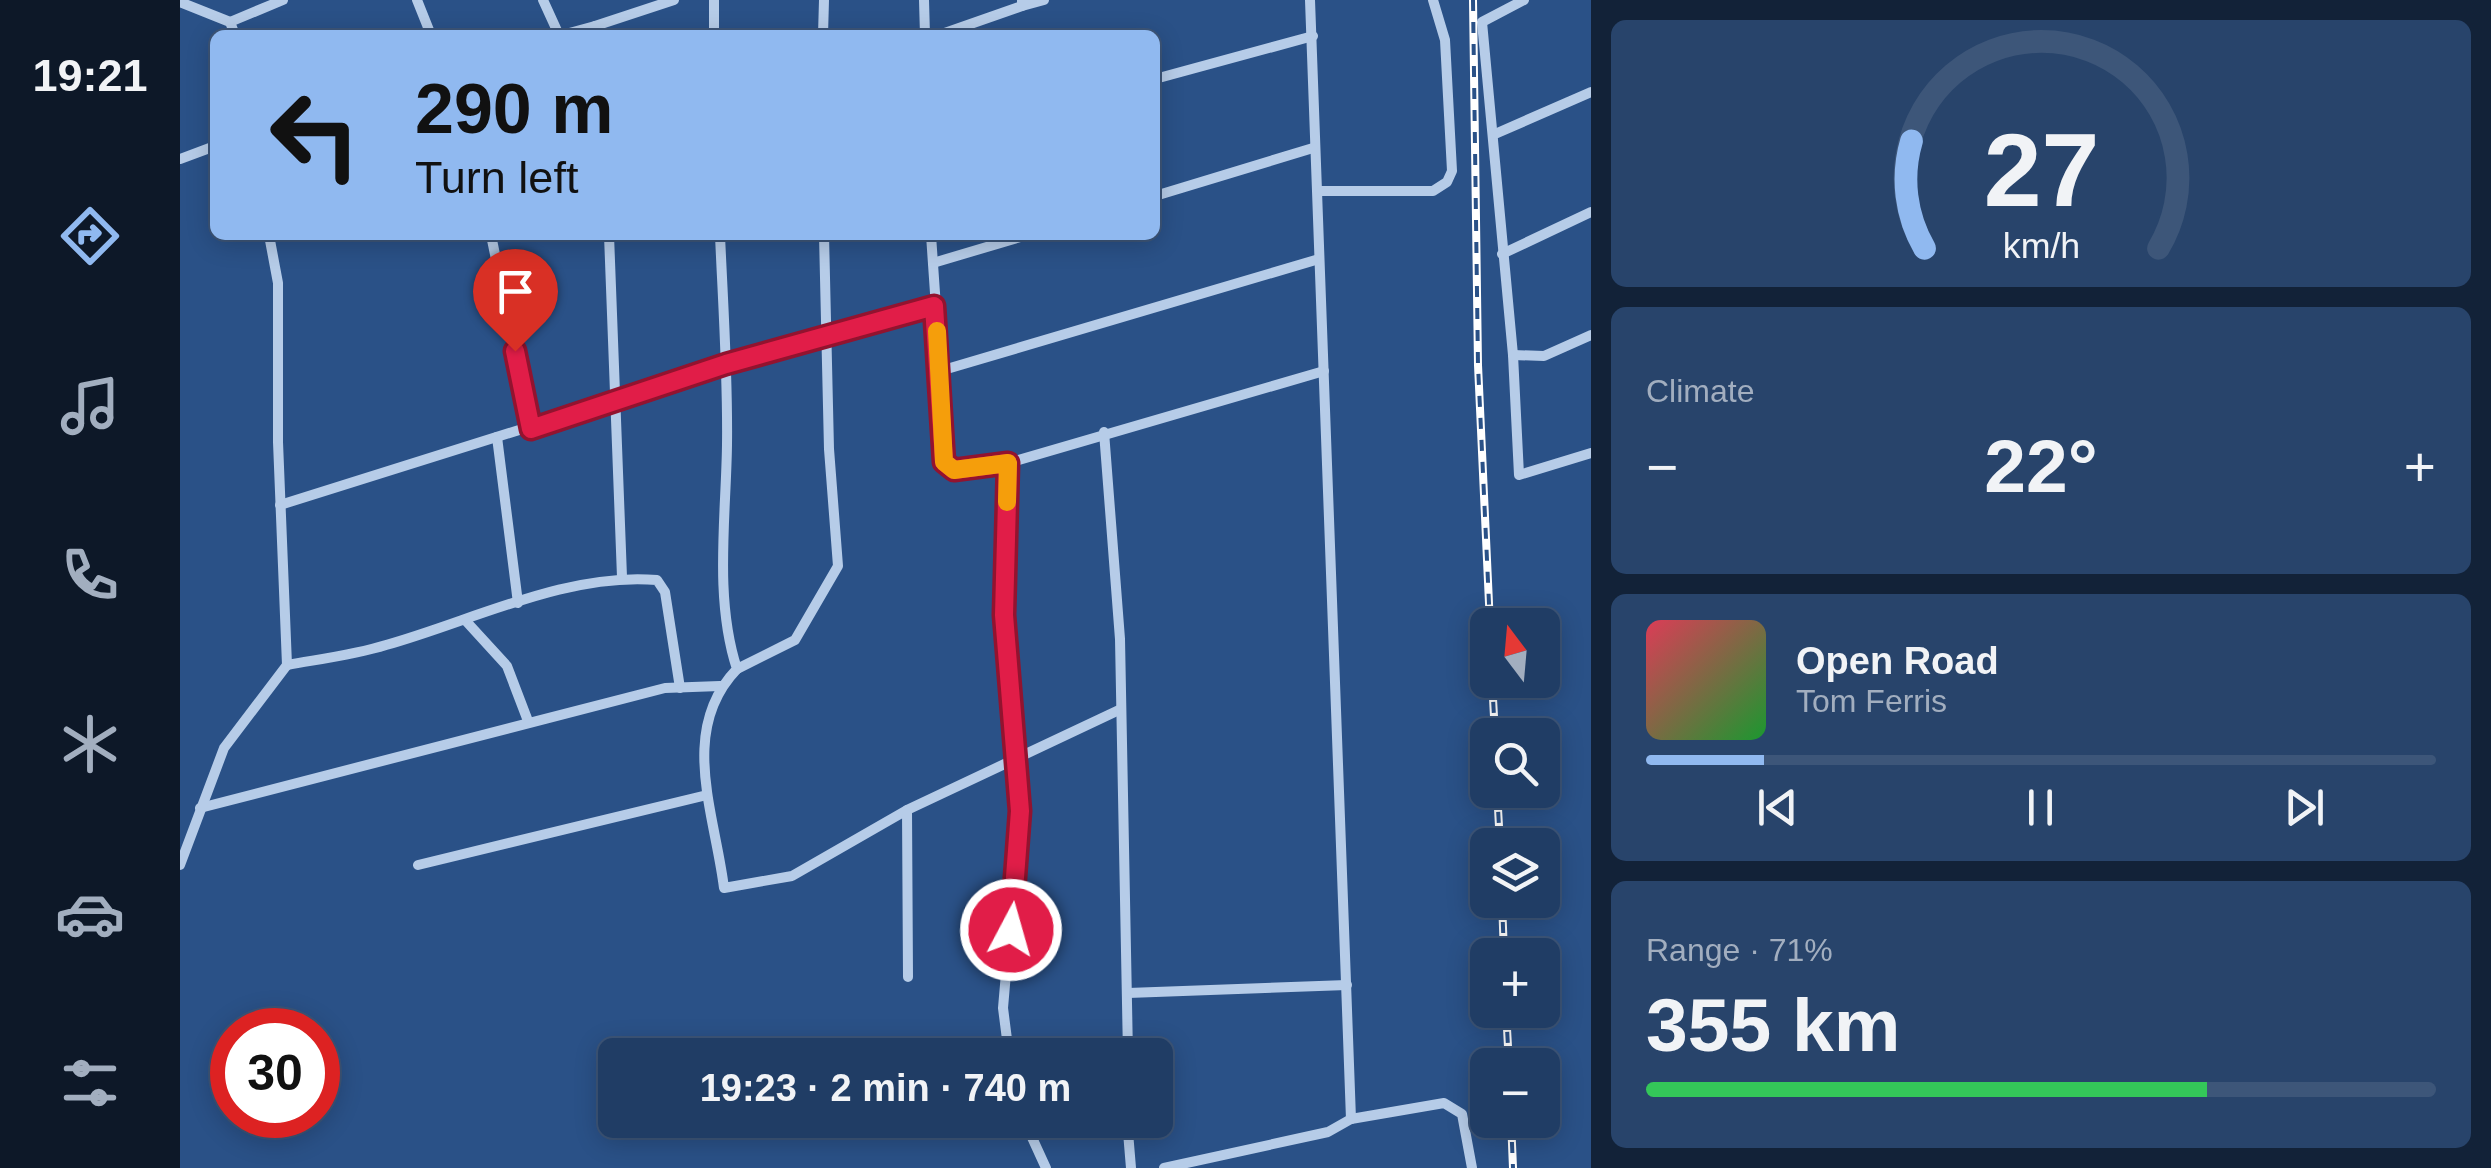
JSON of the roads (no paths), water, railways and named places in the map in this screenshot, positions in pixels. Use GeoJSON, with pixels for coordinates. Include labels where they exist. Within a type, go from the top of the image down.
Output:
{"type":"FeatureCollection","features":[{"type":"Feature","properties":{"kind":"street"},"geometry":{"type":"LineString","coordinates":[[180,2],[230,22],[283,0]]}},
{"type":"Feature","properties":{"kind":"street"},"geometry":{"type":"LineString","coordinates":[[417,0],[429,30]]}},
{"type":"Feature","properties":{"kind":"street"},"geometry":{"type":"LineString","coordinates":[[543,0],[558,30]]}},
{"type":"Feature","properties":{"kind":"street"},"geometry":{"type":"LineString","coordinates":[[596,30],[674,0]]}},
{"type":"Feature","properties":{"kind":"street"},"geometry":{"type":"LineString","coordinates":[[714,0],[714,30]]}},
{"type":"Feature","properties":{"kind":"street"},"geometry":{"type":"LineString","coordinates":[[823,30],[824,0]]}},
{"type":"Feature","properties":{"kind":"street"},"geometry":{"type":"LineString","coordinates":[[924,0],[925,30]]}},
{"type":"Feature","properties":{"kind":"street"},"geometry":{"type":"LineString","coordinates":[[952,30],[1022,3],[1044,0]]}},
{"type":"Feature","properties":{"kind":"street"},"geometry":{"type":"LineString","coordinates":[[1310,0],[1317,106],[1314,148],[1320,191],[1319,260],[1351,1120]]}},
{"type":"Feature","properties":{"kind":"street"},"geometry":{"type":"LineString","coordinates":[[1320,191],[1433,191],[1447,182],[1452,171],[1445,40],[1433,0]]}},
{"type":"Feature","properties":{"kind":"street"},"geometry":{"type":"LineString","coordinates":[[1524,0],[1482,22],[1514,355],[1519,475],[1591,453]]}},
{"type":"Feature","properties":{"kind":"street"},"geometry":{"type":"LineString","coordinates":[[230,22],[233,30]]}},
{"type":"Feature","properties":{"kind":"street"},"geometry":{"type":"LineString","coordinates":[[1160,78],[1313,36]]}},
{"type":"Feature","properties":{"kind":"street"},"geometry":{"type":"LineString","coordinates":[[1495,134],[1591,92]]}},
{"type":"Feature","properties":{"kind":"street"},"geometry":{"type":"LineString","coordinates":[[180,159],[210,148]]}},
{"type":"Feature","properties":{"kind":"street"},"geometry":{"type":"LineString","coordinates":[[1160,194],[1314,148]]}},
{"type":"Feature","properties":{"kind":"street"},"geometry":{"type":"LineString","coordinates":[[1502,254],[1591,212]]}},
{"type":"Feature","properties":{"kind":"street"},"geometry":{"type":"LineString","coordinates":[[180,865],[224,748],[287,665],[280,505],[278,283],[270,240]]}},
{"type":"Feature","properties":{"kind":"street"},"geometry":{"type":"LineString","coordinates":[[492,240],[531,429]]}},
{"type":"Feature","properties":{"kind":"street"},"geometry":{"type":"LineString","coordinates":[[609,240],[612,403],[622,577]]}},
{"type":"Feature","properties":{"kind":"street"},"geometry":{"type":"LineString","coordinates":[[720,240],[726,364],[724,570],[731,650],[737,668]]}},
{"type":"Feature","properties":{"kind":"street"},"geometry":{"type":"LineString","coordinates":[[824,240],[838,566],[795,640],[737,668],[720,686],[700,748],[724,888],[792,876],[907,810],[1119,710]]}},
{"type":"Feature","properties":{"kind":"street"},"geometry":{"type":"LineString","coordinates":[[932,240],[948,467],[1008,463],[1324,371]]}},
{"type":"Feature","properties":{"kind":"street"},"geometry":{"type":"LineString","coordinates":[[934,263],[1010,240]]}},
{"type":"Feature","properties":{"kind":"street"},"geometry":{"type":"LineString","coordinates":[[940,371],[1319,260]]}},
{"type":"Feature","properties":{"kind":"street"},"geometry":{"type":"LineString","coordinates":[[280,505],[531,429],[726,364],[934,306]]}},
{"type":"Feature","properties":{"kind":"street"},"geometry":{"type":"LineString","coordinates":[[1514,355],[1544,356],[1591,336]]}},
{"type":"Feature","properties":{"kind":"street"},"geometry":{"type":"LineString","coordinates":[[1104,432],[1120,638],[1128,1038]]}},
{"type":"Feature","properties":{"kind":"street"},"geometry":{"type":"LineString","coordinates":[[498,437],[518,603]]}},
{"type":"Feature","properties":{"kind":"street"},"geometry":{"type":"LineString","coordinates":[[1007,1038],[1003,1008],[1020,852],[1004,615],[1008,463]]}},
{"type":"Feature","properties":{"kind":"street"},"geometry":{"type":"LineString","coordinates":[[287,665],[382,646],[518,603],[622,577],[657,580],[665,592],[680,688]]}},
{"type":"Feature","properties":{"kind":"street"},"geometry":{"type":"LineString","coordinates":[[465,620],[507,666],[528,721]]}},
{"type":"Feature","properties":{"kind":"street"},"geometry":{"type":"LineString","coordinates":[[200,808],[528,721],[680,688],[720,686]]}},
{"type":"Feature","properties":{"kind":"street"},"geometry":{"type":"LineString","coordinates":[[418,865],[706,795]]}},
{"type":"Feature","properties":{"kind":"street"},"geometry":{"type":"LineString","coordinates":[[907,810],[908,977]]}},
{"type":"Feature","properties":{"kind":"street"},"geometry":{"type":"LineString","coordinates":[[1128,993],[1347,985]]}},
{"type":"Feature","properties":{"kind":"street"},"geometry":{"type":"LineString","coordinates":[[1164,1168],[1328,1132],[1351,1120],[1444,1104],[1455,1107],[1465,1125],[1472,1168]]}},
{"type":"Feature","properties":{"kind":"street"},"geometry":{"type":"LineString","coordinates":[[1032,1138],[1046,1168]]}},
{"type":"Feature","properties":{"kind":"street"},"geometry":{"type":"LineString","coordinates":[[1128,1138],[1131,1168]]}},
{"type":"Feature","properties":{"kind":"railway"},"geometry":{"type":"LineString","coordinates":[[1473,0],[1478,365],[1489,608]]}},
{"type":"Feature","properties":{"kind":"railway"},"geometry":{"type":"LineString","coordinates":[[1493,698],[1494,718]]}},
{"type":"Feature","properties":{"kind":"railway"},"geometry":{"type":"LineString","coordinates":[[1498,808],[1499,828]]}},
{"type":"Feature","properties":{"kind":"railway"},"geometry":{"type":"LineString","coordinates":[[1503,918],[1503,938]]}},
{"type":"Feature","properties":{"kind":"railway"},"geometry":{"type":"LineString","coordinates":[[1507,1028],[1508,1048]]}},
{"type":"Feature","properties":{"kind":"railway"},"geometry":{"type":"LineString","coordinates":[[1512,1138],[1513,1168]]}}]}
